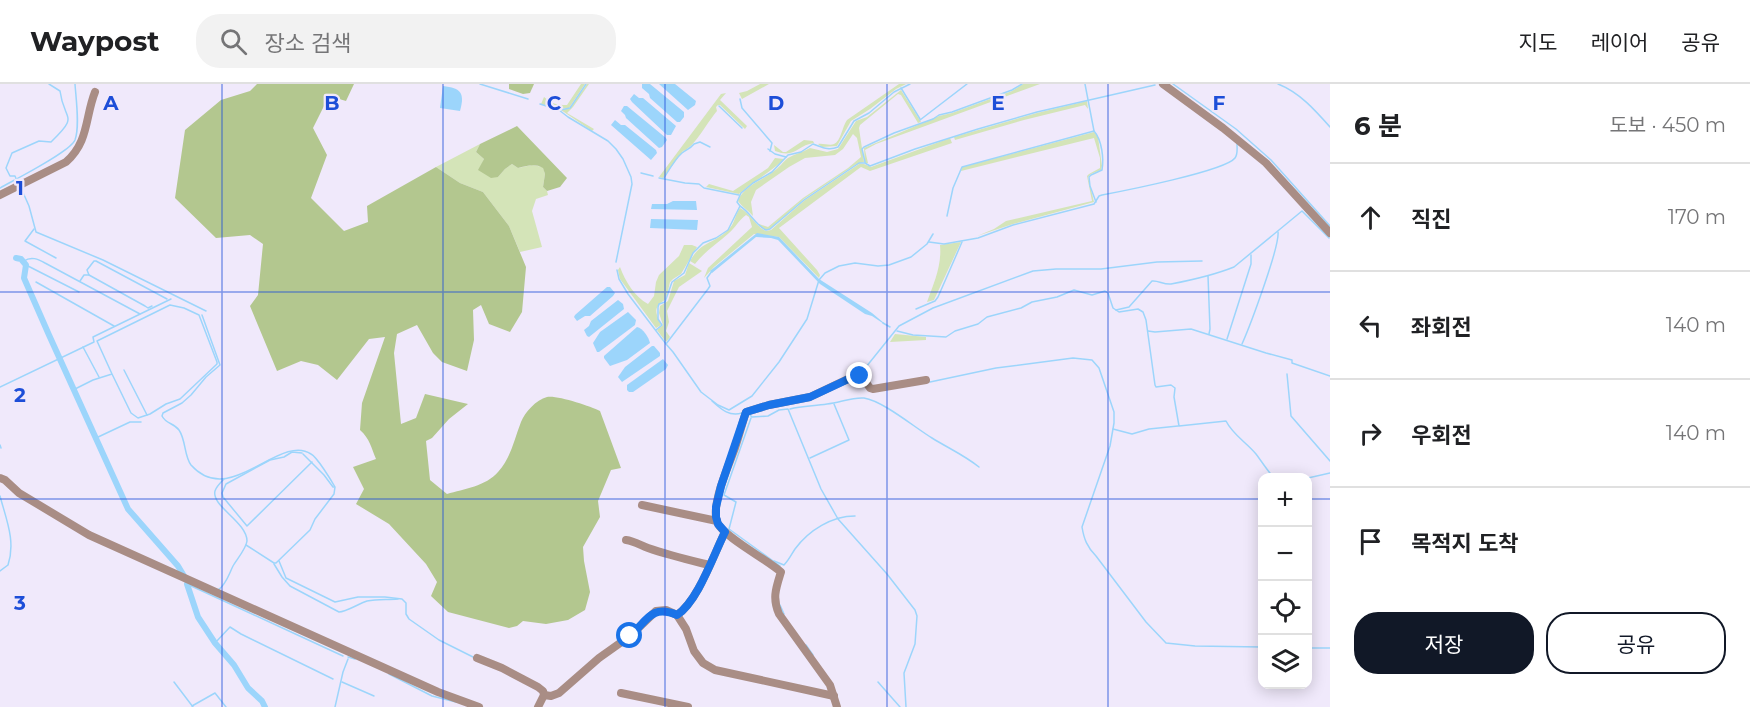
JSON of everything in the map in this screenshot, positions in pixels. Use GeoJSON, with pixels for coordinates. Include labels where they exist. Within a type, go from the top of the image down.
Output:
{"type":"FeatureCollection","features":[{"type":"Feature","properties":{"kind":"street"},"geometry":{"type":"LineString","coordinates":[[1163,84],[1216,122],[1266,163],[1330,233]]}},
{"type":"Feature","properties":{"kind":"street"},"geometry":{"type":"LineString","coordinates":[[0,195],[66,162],[74,155],[86,130],[90,104],[95,92]]}},
{"type":"Feature","properties":{"kind":"street"},"geometry":{"type":"LineString","coordinates":[[837,707],[830,685],[779,614],[775,603],[776,587],[781,572],[725,532],[717,521],[716,507],[721,486],[746,412],[810,397],[855,376],[862,377],[873,389],[926,380]]}},
{"type":"Feature","properties":{"kind":"street"},"geometry":{"type":"LineString","coordinates":[[0,478],[19,493],[89,535],[438,692],[479,707]]}},
{"type":"Feature","properties":{"kind":"street"},"geometry":{"type":"LineString","coordinates":[[642,505],[717,521]]}},
{"type":"Feature","properties":{"kind":"street"},"geometry":{"type":"LineString","coordinates":[[677,615],[692,600],[725,532]]}},
{"type":"Feature","properties":{"kind":"street"},"geometry":{"type":"LineString","coordinates":[[626,540],[709,565]]}},
{"type":"Feature","properties":{"kind":"street"},"geometry":{"type":"LineString","coordinates":[[544,695],[551,696],[559,693],[599,658],[630,636],[656,611],[666,610],[677,615],[686,629],[694,651],[703,663],[715,670],[834,696]]}},
{"type":"Feature","properties":{"kind":"street"},"geometry":{"type":"LineString","coordinates":[[477,658],[502,668],[543,690],[544,695],[538,707]]}},
{"type":"Feature","properties":{"kind":"street"},"geometry":{"type":"LineString","coordinates":[[621,693],[688,707]]}},
{"type":"Feature","properties":{"kind":"green space"},"geometry":{"type":"Polygon","coordinates":[[[257,84],[354,84],[346,101],[329,96],[313,128],[327,155],[311,198],[344,231],[368,222],[367,206],[436,167],[460,183],[483,192],[509,226],[526,267],[522,312],[510,332],[489,324],[481,305],[473,310],[474,340],[467,371],[442,362],[433,353],[417,325],[397,334],[394,353],[401,424],[416,418],[425,394],[468,404],[426,441],[430,480],[447,494],[481,484],[498,472],[509,455],[523,418],[539,401],[547,397],[566,399],[600,411],[621,468],[611,470],[598,501],[600,517],[583,547],[590,592],[585,610],[568,620],[546,624],[523,621],[509,628],[448,612],[431,596],[437,582],[426,564],[389,524],[356,504],[364,489],[353,467],[376,459],[368,440],[360,430],[362,403],[385,337],[369,339],[337,380],[318,365],[301,361],[277,371],[250,306],[258,295],[263,244],[250,235],[216,238],[175,198],[185,130],[221,100],[250,91],[257,84]]]}},
{"type":"Feature","properties":{"kind":"green space"},"geometry":{"type":"Polygon","coordinates":[[[509,84],[534,84],[530,93],[523,94],[509,89],[509,84]]]}},
{"type":"Feature","properties":{"kind":"green space"},"geometry":{"type":"Polygon","coordinates":[[[581,84],[585,84],[569,108],[556,109],[541,104],[544,97],[555,104],[567,105],[581,84]]]}},
{"type":"Feature","properties":{"kind":"green space"},"geometry":{"type":"Polygon","coordinates":[[[589,84],[567,113],[594,129],[592,131],[561,110],[570,108],[589,84]]]}},
{"type":"Feature","properties":{"kind":"green space"},"geometry":{"type":"Polygon","coordinates":[[[760,84],[769,84],[742,99],[739,93],[760,84]]]}},
{"type":"Feature","properties":{"kind":"green space"},"geometry":{"type":"Polygon","coordinates":[[[899,84],[906,84],[851,121],[837,146],[822,147],[818,144],[834,144],[840,137],[847,120],[899,84]]]}},
{"type":"Feature","properties":{"kind":"green space"},"geometry":{"type":"Polygon","coordinates":[[[1023,84],[1040,84],[876,144],[865,150],[868,163],[865,163],[864,148],[939,116],[1012,91],[1023,84]]]}},
{"type":"Feature","properties":{"kind":"green space"},"geometry":{"type":"Polygon","coordinates":[[[901,90],[921,122],[918,123],[901,95],[898,94],[860,125],[864,162],[855,165],[804,199],[770,229],[766,230],[759,224],[768,227],[803,198],[861,157],[857,138],[853,134],[843,149],[835,155],[805,158],[756,190],[751,202],[753,216],[738,201],[744,191],[791,157],[810,148],[827,152],[838,149],[856,121],[867,117],[901,90]]]}},
{"type":"Feature","properties":{"kind":"green space"},"geometry":{"type":"Polygon","coordinates":[[[726,93],[720,100],[747,126],[745,129],[718,105],[717,111],[696,140],[683,151],[663,178],[659,177],[721,94],[726,93]]]}},
{"type":"Feature","properties":{"kind":"green space"},"geometry":{"type":"Polygon","coordinates":[[[1087,101],[1088,109],[1085,105],[955,140],[954,137],[1037,113],[1087,101]]]}},
{"type":"Feature","properties":{"kind":"green space"},"geometry":{"type":"Polygon","coordinates":[[[517,126],[567,178],[560,187],[547,191],[543,187],[545,174],[543,168],[537,166],[518,168],[512,164],[498,177],[491,178],[478,170],[484,159],[476,152],[480,144],[517,126]]]}},
{"type":"Feature","properties":{"kind":"green space"},"geometry":{"type":"Polygon","coordinates":[[[1094,132],[1098,137],[1102,166],[1101,170],[1088,177],[1094,202],[977,236],[1006,221],[1092,201],[1087,176],[1100,168],[1100,158],[1094,138],[961,171],[962,167],[1094,132]]]}},
{"type":"Feature","properties":{"kind":"green space"},"geometry":{"type":"Polygon","coordinates":[[[950,138],[952,143],[870,171],[861,167],[779,228],[817,270],[819,278],[779,237],[754,234],[704,278],[708,268],[752,227],[746,215],[695,264],[690,261],[703,246],[723,235],[730,228],[740,208],[762,229],[771,230],[805,200],[859,164],[871,167],[950,138]]]}},
{"type":"Feature","properties":{"kind":"green space"},"geometry":{"type":"Polygon","coordinates":[[[804,140],[814,143],[792,153],[775,151],[774,145],[786,152],[804,140]]]}},
{"type":"Feature","properties":{"kind":"green space"},"geometry":{"type":"Polygon","coordinates":[[[480,144],[476,152],[484,159],[479,170],[498,177],[512,164],[518,168],[532,165],[543,167],[545,174],[543,187],[548,195],[536,199],[532,211],[542,247],[520,252],[509,226],[483,192],[460,183],[436,167],[480,144]]]}},
{"type":"Feature","properties":{"kind":"green space"},"geometry":{"type":"Polygon","coordinates":[[[775,158],[784,159],[739,194],[706,187],[709,184],[733,191],[768,168],[775,158]]]}},
{"type":"Feature","properties":{"kind":"green space"},"geometry":{"type":"Polygon","coordinates":[[[961,242],[934,300],[927,302],[939,267],[940,245],[961,242]]]}},
{"type":"Feature","properties":{"kind":"green space"},"geometry":{"type":"Polygon","coordinates":[[[684,245],[697,247],[681,274],[670,282],[666,299],[657,307],[661,325],[656,328],[620,279],[618,270],[620,267],[631,288],[648,304],[654,296],[659,275],[679,256],[684,245]]]}},
{"type":"Feature","properties":{"kind":"green space"},"geometry":{"type":"Polygon","coordinates":[[[689,263],[702,271],[679,287],[667,311],[669,322],[666,331],[670,337],[666,342],[657,330],[663,325],[659,313],[660,306],[668,301],[674,281],[685,275],[689,263]]]}},
{"type":"Feature","properties":{"kind":"green space"},"geometry":{"type":"Polygon","coordinates":[[[895,334],[926,337],[926,340],[890,342],[895,334]]]}},
{"type":"Feature","properties":{"kind":"water"},"geometry":{"type":"Polygon","coordinates":[[[642,84],[650,84],[684,112],[684,117],[680,122],[677,122],[650,98],[642,88],[642,84]]]}},
{"type":"Feature","properties":{"kind":"water"},"geometry":{"type":"Polygon","coordinates":[[[659,84],[675,84],[696,101],[695,105],[688,110],[659,84]]]}},
{"type":"Feature","properties":{"kind":"water"},"geometry":{"type":"Polygon","coordinates":[[[443,86],[460,92],[462,100],[460,111],[440,108],[443,86]]]}},
{"type":"Feature","properties":{"kind":"water"},"geometry":{"type":"Polygon","coordinates":[[[634,94],[643,98],[676,126],[671,135],[667,135],[632,102],[630,99],[634,94]]]}},
{"type":"Feature","properties":{"kind":"water"},"geometry":{"type":"Polygon","coordinates":[[[624,106],[627,106],[666,138],[662,147],[659,148],[626,118],[621,111],[624,106]]]}},
{"type":"Feature","properties":{"kind":"water"},"geometry":{"type":"Polygon","coordinates":[[[615,120],[625,125],[656,150],[657,153],[651,160],[611,125],[615,120]]]}},
{"type":"Feature","properties":{"kind":"water"},"geometry":{"type":"Polygon","coordinates":[[[673,201],[696,201],[697,210],[651,209],[652,204],[667,204],[673,201]]]}},
{"type":"Feature","properties":{"kind":"water"},"geometry":{"type":"Polygon","coordinates":[[[651,219],[698,220],[697,230],[650,228],[651,219]]]}},
{"type":"Feature","properties":{"kind":"water"},"geometry":{"type":"Polygon","coordinates":[[[757,233],[779,237],[819,279],[872,313],[884,324],[820,284],[778,240],[756,237],[712,273],[710,271],[757,233]]]}},
{"type":"Feature","properties":{"kind":"water"},"geometry":{"type":"Polygon","coordinates":[[[607,287],[615,293],[613,296],[590,316],[577,321],[575,315],[607,287]]]}},
{"type":"Feature","properties":{"kind":"water"},"geometry":{"type":"Polygon","coordinates":[[[618,300],[623,304],[624,309],[589,337],[587,336],[584,330],[591,321],[618,300]]]}},
{"type":"Feature","properties":{"kind":"water"},"geometry":{"type":"Polygon","coordinates":[[[628,312],[636,320],[635,325],[597,352],[593,343],[600,332],[628,312]]]}},
{"type":"Feature","properties":{"kind":"water"},"geometry":{"type":"Polygon","coordinates":[[[637,327],[641,329],[650,343],[627,360],[610,366],[604,356],[637,327]]]}},
{"type":"Feature","properties":{"kind":"water"},"geometry":{"type":"Polygon","coordinates":[[[652,346],[660,353],[660,356],[622,382],[618,377],[625,367],[652,346]]]}},
{"type":"Feature","properties":{"kind":"water"},"geometry":{"type":"Polygon","coordinates":[[[663,359],[668,365],[666,369],[633,392],[627,390],[627,385],[663,359]]]}},
{"type":"Feature","properties":{"kind":"waterway"},"geometry":{"type":"LineString","coordinates":[[17,181],[15,176],[10,176],[6,168],[12,153],[39,141],[51,142],[68,122],[60,91],[49,84]]}},
{"type":"Feature","properties":{"kind":"waterway"},"geometry":{"type":"LineString","coordinates":[[0,188],[53,158],[75,140],[77,121],[75,84]]}},
{"type":"Feature","properties":{"kind":"waterway"},"geometry":{"type":"LineString","coordinates":[[480,84],[528,99]]}},
{"type":"Feature","properties":{"kind":"waterway"},"geometry":{"type":"LineString","coordinates":[[560,110],[570,108],[586,84]]}},
{"type":"Feature","properties":{"kind":"waterway"},"geometry":{"type":"LineString","coordinates":[[656,330],[662,325],[658,319],[658,307],[659,304],[665,302],[672,282],[684,273],[693,253],[703,243],[728,230],[740,206],[737,202],[741,193],[772,172],[788,155],[801,152],[813,144],[828,149],[838,147],[854,121],[869,113],[894,92],[910,84]]}},
{"type":"Feature","properties":{"kind":"waterway"},"geometry":{"type":"LineString","coordinates":[[920,120],[967,84]]}},
{"type":"Feature","properties":{"kind":"waterway"},"geometry":{"type":"LineString","coordinates":[[865,162],[862,149],[864,147],[939,115],[1012,90],[1022,84]]}},
{"type":"Feature","properties":{"kind":"waterway"},"geometry":{"type":"LineString","coordinates":[[947,216],[953,188],[962,167],[1094,131],[1085,84]]}},
{"type":"Feature","properties":{"kind":"waterway"},"geometry":{"type":"LineString","coordinates":[[1173,84],[1236,129],[1271,160],[1330,226]]}},
{"type":"Feature","properties":{"kind":"waterway"},"geometry":{"type":"LineString","coordinates":[[1278,84],[1300,97],[1330,127]]}},
{"type":"Feature","properties":{"kind":"waterway"},"geometry":{"type":"LineString","coordinates":[[740,206],[762,228],[770,229],[804,200],[859,163],[870,166],[915,149],[1037,112],[1155,85]]}},
{"type":"Feature","properties":{"kind":"waterway"},"geometry":{"type":"LineString","coordinates":[[901,88],[920,119]]}},
{"type":"Feature","properties":{"kind":"waterway"},"geometry":{"type":"LineString","coordinates":[[740,99],[742,108],[772,143],[770,151]]}},
{"type":"Feature","properties":{"kind":"waterway"},"geometry":{"type":"LineString","coordinates":[[540,104],[559,110],[608,141],[623,159],[632,184],[616,262]]}},
{"type":"Feature","properties":{"kind":"waterway"},"geometry":{"type":"LineString","coordinates":[[719,106],[742,128]]}},
{"type":"Feature","properties":{"kind":"waterway"},"geometry":{"type":"LineString","coordinates":[[1094,131],[1101,144],[1103,161],[1102,170],[1089,177],[1096,202]]}},
{"type":"Feature","properties":{"kind":"waterway"},"geometry":{"type":"LineString","coordinates":[[664,178],[679,155],[694,144],[700,142],[710,147]]}},
{"type":"Feature","properties":{"kind":"waterway"},"geometry":{"type":"LineString","coordinates":[[929,242],[944,244],[978,238],[1013,225],[1094,204],[1102,195],[1213,169],[1235,158],[1237,144]]}},
{"type":"Feature","properties":{"kind":"waterway"},"geometry":{"type":"LineString","coordinates":[[768,149],[786,157]]}},
{"type":"Feature","properties":{"kind":"waterway"},"geometry":{"type":"LineString","coordinates":[[641,173],[653,176]]}},
{"type":"Feature","properties":{"kind":"waterway"},"geometry":{"type":"LineString","coordinates":[[659,178],[699,184],[704,188],[739,195]]}},
{"type":"Feature","properties":{"kind":"waterway"},"geometry":{"type":"LineString","coordinates":[[21,188],[36,232],[103,260],[206,311]]}},
{"type":"Feature","properties":{"kind":"waterway"},"geometry":{"type":"LineString","coordinates":[[1116,310],[1129,307],[1152,281],[1171,284],[1234,267],[1302,211],[1329,238]]}},
{"type":"Feature","properties":{"kind":"waterway"},"geometry":{"type":"LineString","coordinates":[[34,229],[25,241],[56,258]]}},
{"type":"Feature","properties":{"kind":"waterway"},"geometry":{"type":"LineString","coordinates":[[1242,344],[1270,269],[1278,232]]}},
{"type":"Feature","properties":{"kind":"waterway"},"geometry":{"type":"LineString","coordinates":[[617,270],[619,279],[628,294],[701,392],[729,410],[752,396],[779,362],[807,319],[819,280],[825,273],[839,266],[855,263],[889,265],[911,257],[927,244],[933,234]]}},
{"type":"Feature","properties":{"kind":"waterway"},"geometry":{"type":"LineString","coordinates":[[916,309],[935,301],[938,297],[962,242]]}},
{"type":"Feature","properties":{"kind":"waterway"},"geometry":{"type":"LineString","coordinates":[[1227,339],[1251,264],[1251,255]]}},
{"type":"Feature","properties":{"kind":"waterway"},"geometry":{"type":"LineString","coordinates":[[16,258],[21,259],[26,265],[24,278],[128,509],[178,566],[184,576]]}},
{"type":"Feature","properties":{"kind":"waterway"},"geometry":{"type":"LineString","coordinates":[[24,261],[32,258],[40,260],[140,314]]}},
{"type":"Feature","properties":{"kind":"waterway"},"geometry":{"type":"LineString","coordinates":[[80,281],[84,275],[89,275],[87,270],[96,261],[167,299]]}},
{"type":"Feature","properties":{"kind":"waterway"},"geometry":{"type":"LineString","coordinates":[[866,376],[866,367],[899,326],[933,308],[1033,271],[1101,269],[1157,262],[1202,261]]}},
{"type":"Feature","properties":{"kind":"waterway"},"geometry":{"type":"LineString","coordinates":[[26,265],[79,292]]}},
{"type":"Feature","properties":{"kind":"waterway"},"geometry":{"type":"LineString","coordinates":[[666,344],[710,286],[707,278],[712,271]]}},
{"type":"Feature","properties":{"kind":"waterway"},"geometry":{"type":"LineString","coordinates":[[89,275],[148,308],[152,306]]}},
{"type":"Feature","properties":{"kind":"waterway"},"geometry":{"type":"LineString","coordinates":[[1208,276],[1209,334]]}},
{"type":"Feature","properties":{"kind":"waterway"},"geometry":{"type":"LineString","coordinates":[[36,282],[114,326]]}},
{"type":"Feature","properties":{"kind":"waterway"},"geometry":{"type":"LineString","coordinates":[[897,331],[913,335],[946,337],[955,331],[978,324],[987,317],[1021,308],[1032,302],[1057,297],[1074,290],[1092,295],[1105,291],[1108,293],[1113,308],[1119,312],[1138,309],[1143,312],[1155,385],[1156,387],[1171,385],[1175,388],[1174,397],[1179,426],[1226,421],[1270,473]]}},
{"type":"Feature","properties":{"kind":"waterway"},"geometry":{"type":"LineString","coordinates":[[0,387],[94,342],[93,337],[171,299]]}},
{"type":"Feature","properties":{"kind":"waterway"},"geometry":{"type":"LineString","coordinates":[[73,390],[112,374],[97,341],[170,305],[199,315],[217,362],[180,399],[138,418],[131,413],[112,374]]}},
{"type":"Feature","properties":{"kind":"waterway"},"geometry":{"type":"LineString","coordinates":[[202,315],[220,365],[182,403],[163,413],[162,416],[179,430],[191,465],[206,476],[222,479],[238,475],[284,453],[298,450],[314,456],[335,487],[334,494],[315,519],[310,530],[276,563],[246,545]]}},
{"type":"Feature","properties":{"kind":"waterway"},"geometry":{"type":"LineString","coordinates":[[883,323],[890,327]]}},
{"type":"Feature","properties":{"kind":"waterway"},"geometry":{"type":"LineString","coordinates":[[1148,331],[1191,329],[1292,360],[1292,363],[1330,376]]}},
{"type":"Feature","properties":{"kind":"waterway"},"geometry":{"type":"LineString","coordinates":[[83,347],[99,377]]}},
{"type":"Feature","properties":{"kind":"waterway"},"geometry":{"type":"LineString","coordinates":[[930,382],[996,368],[1073,358],[1092,360],[1099,368],[1114,412],[1114,423],[1110,446],[1082,527],[1088,546],[1146,622],[1166,643],[1258,647]]}},
{"type":"Feature","properties":{"kind":"waterway"},"geometry":{"type":"LineString","coordinates":[[124,370],[147,415]]}},
{"type":"Feature","properties":{"kind":"waterway"},"geometry":{"type":"LineString","coordinates":[[1287,374],[1291,416],[1330,461]]}},
{"type":"Feature","properties":{"kind":"waterway"},"geometry":{"type":"LineString","coordinates":[[790,409],[855,398],[872,400],[979,467]]}},
{"type":"Feature","properties":{"kind":"waterway"},"geometry":{"type":"LineString","coordinates":[[712,401],[729,413],[742,413]]}},
{"type":"Feature","properties":{"kind":"waterway"},"geometry":{"type":"LineString","coordinates":[[810,458],[849,440],[834,404]]}},
{"type":"Feature","properties":{"kind":"waterway"},"geometry":{"type":"LineString","coordinates":[[749,414],[752,417],[768,416],[779,410],[788,409],[821,489],[838,519],[887,574],[915,610],[917,616],[915,644],[904,673],[906,707]]}},
{"type":"Feature","properties":{"kind":"waterway"},"geometry":{"type":"LineString","coordinates":[[751,418],[724,495],[736,502],[729,529],[780,566]]}},
{"type":"Feature","properties":{"kind":"waterway"},"geometry":{"type":"LineString","coordinates":[[96,438],[130,422],[141,422]]}},
{"type":"Feature","properties":{"kind":"waterway"},"geometry":{"type":"LineString","coordinates":[[1113,429],[1132,434],[1149,429],[1178,426]]}},
{"type":"Feature","properties":{"kind":"waterway"},"geometry":{"type":"LineString","coordinates":[[302,453],[292,452],[284,457],[270,460],[226,484],[222,493],[223,497],[247,526],[312,462]]}},
{"type":"Feature","properties":{"kind":"waterway"},"geometry":{"type":"LineString","coordinates":[[303,454],[334,487]]}},
{"type":"Feature","properties":{"kind":"waterway"},"geometry":{"type":"LineString","coordinates":[[1312,477],[1330,473]]}},
{"type":"Feature","properties":{"kind":"waterway"},"geometry":{"type":"LineString","coordinates":[[218,590],[225,582],[247,541],[241,527],[215,497],[215,491],[224,479]]}},
{"type":"Feature","properties":{"kind":"waterway"},"geometry":{"type":"LineString","coordinates":[[0,496],[11,539],[8,565],[0,571]]}},
{"type":"Feature","properties":{"kind":"waterway"},"geometry":{"type":"LineString","coordinates":[[774,561],[784,565],[795,549],[814,530],[838,518],[855,516]]}},
{"type":"Feature","properties":{"kind":"waterway"},"geometry":{"type":"LineString","coordinates":[[279,561],[286,578],[335,602],[358,597],[402,599],[406,603],[406,614],[409,619],[439,640],[473,657]]}},
{"type":"Feature","properties":{"kind":"waterway"},"geometry":{"type":"LineString","coordinates":[[274,564],[290,586],[339,612],[367,601],[398,599]]}},
{"type":"Feature","properties":{"kind":"waterway"},"geometry":{"type":"LineString","coordinates":[[187,584],[343,656]]}},
{"type":"Feature","properties":{"kind":"waterway"},"geometry":{"type":"LineString","coordinates":[[187,584],[198,617],[248,688],[265,707]]}},
{"type":"Feature","properties":{"kind":"waterway"},"geometry":{"type":"LineString","coordinates":[[780,605],[784,614]]}},
{"type":"Feature","properties":{"kind":"waterway"},"geometry":{"type":"LineString","coordinates":[[215,643],[230,627],[333,679]]}},
{"type":"Feature","properties":{"kind":"waterway"},"geometry":{"type":"LineString","coordinates":[[806,645],[813,655]]}},
{"type":"Feature","properties":{"kind":"waterway"},"geometry":{"type":"LineString","coordinates":[[1312,648],[1330,648]]}},
{"type":"Feature","properties":{"kind":"waterway"},"geometry":{"type":"LineString","coordinates":[[348,657],[355,659]]}},
{"type":"Feature","properties":{"kind":"waterway"},"geometry":{"type":"LineString","coordinates":[[335,707],[348,659]]}},
{"type":"Feature","properties":{"kind":"waterway"},"geometry":{"type":"LineString","coordinates":[[389,674],[432,696],[456,702]]}},
{"type":"Feature","properties":{"kind":"waterway"},"geometry":{"type":"LineString","coordinates":[[174,682],[193,707]]}},
{"type":"Feature","properties":{"kind":"waterway"},"geometry":{"type":"LineString","coordinates":[[342,682],[374,696]]}},
{"type":"Feature","properties":{"kind":"waterway"},"geometry":{"type":"LineString","coordinates":[[878,682],[900,707]]}},
{"type":"Feature","properties":{"kind":"waterway"},"geometry":{"type":"LineString","coordinates":[[192,706],[215,693],[226,707]]}},
{"type":"Feature","properties":{"kind":"route"},"geometry":{"type":"LineString","coordinates":[[630,636],[656,611],[666,610],[677,615],[692,600],[725,532],[718,524],[716,507],[746,412],[810,397],[842,381],[860,376]]}}]}
